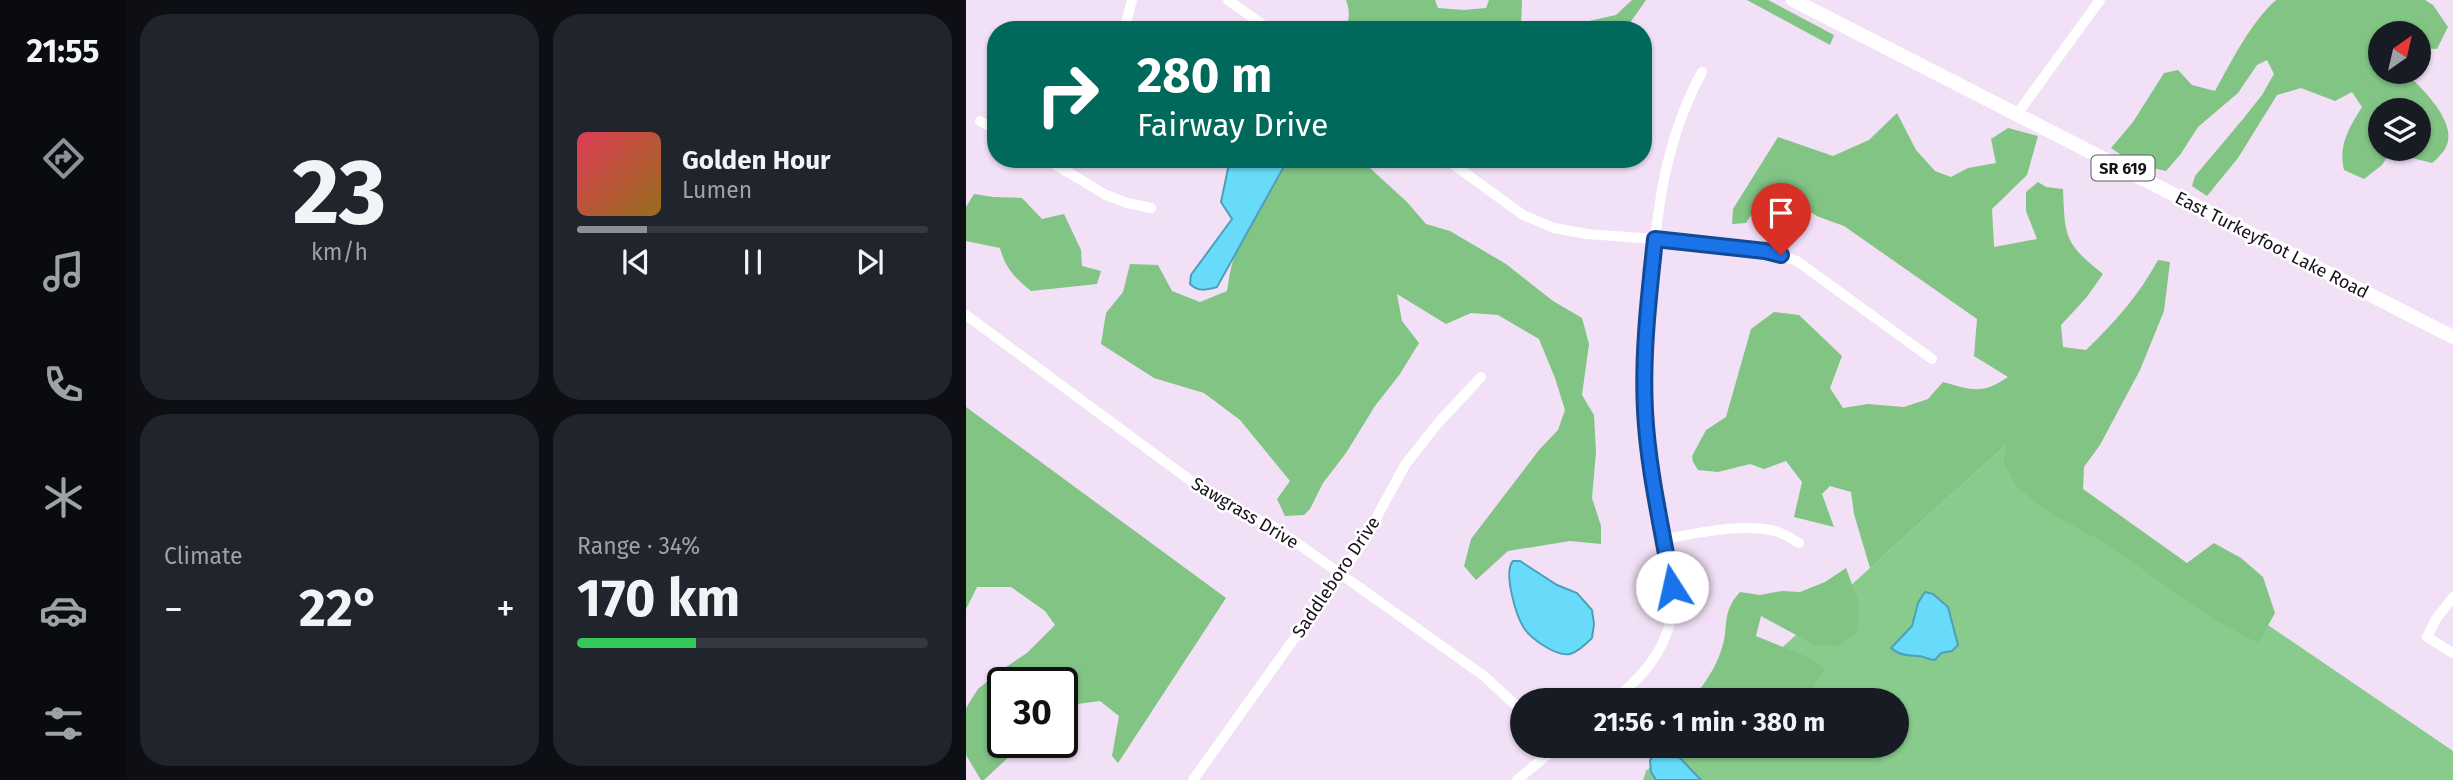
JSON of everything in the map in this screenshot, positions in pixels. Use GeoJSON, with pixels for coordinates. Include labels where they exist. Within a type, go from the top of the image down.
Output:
{"type":"FeatureCollection","features":[{"type":"Feature","properties":{"kind":"main road","name":"East Turkeyfoot Lake Road"},"geometry":{"type":"LineString","coordinates":[[1801,2],[2453,337]]}},
{"type":"Feature","properties":{"kind":"street"},"geometry":{"type":"LineString","coordinates":[[1126,21],[1132,0]]}},
{"type":"Feature","properties":{"kind":"street"},"geometry":{"type":"LineString","coordinates":[[1228,0],[1257,21]]}},
{"type":"Feature","properties":{"kind":"street"},"geometry":{"type":"LineString","coordinates":[[2017,114],[2100,0]]}},
{"type":"Feature","properties":{"kind":"street"},"geometry":{"type":"LineString","coordinates":[[1627,688],[1644,673],[1660,649],[1667,634],[1672,611],[1672,587],[1650,462],[1645,410],[1647,318],[1659,194],[1671,145],[1684,109],[1702,72]]}},
{"type":"Feature","properties":{"kind":"street"},"geometry":{"type":"LineString","coordinates":[[980,121],[987,125]]}},
{"type":"Feature","properties":{"kind":"street"},"geometry":{"type":"LineString","coordinates":[[1061,168],[1106,195],[1151,208]]}},
{"type":"Feature","properties":{"kind":"street"},"geometry":{"type":"LineString","coordinates":[[1459,168],[1538,223],[1587,234],[1765,251],[1797,261],[1932,359]]}},
{"type":"Feature","properties":{"kind":"street","name":"Sawgrass Drive"},"geometry":{"type":"LineString","coordinates":[[966,315],[1202,489],[1225,505],[1273,526],[1484,676],[1510,699]]}},
{"type":"Feature","properties":{"kind":"street","name":"Saddleboro Drive"},"geometry":{"type":"LineString","coordinates":[[1193,780],[1362,544],[1405,465],[1438,423],[1481,377]]}},
{"type":"Feature","properties":{"kind":"street"},"geometry":{"type":"LineString","coordinates":[[1664,539],[1718,530],[1758,529],[1777,531],[1800,543]]}},
{"type":"Feature","properties":{"kind":"street"},"geometry":{"type":"LineString","coordinates":[[2453,597],[2435,620],[2427,637],[2453,653]]}},
{"type":"Feature","properties":{"kind":"street"},"geometry":{"type":"LineString","coordinates":[[1517,780],[1542,758]]}},
{"type":"Feature","properties":{"kind":"green space"},"geometry":{"type":"Polygon","coordinates":[[[1346,0],[1435,0],[1438,8],[1464,10],[1486,8],[1489,0],[1522,0],[1521,21],[1348,21],[1346,0]]]}},
{"type":"Feature","properties":{"kind":"green space"},"geometry":{"type":"Polygon","coordinates":[[[1632,0],[1646,0],[1631,21],[1589,21],[1616,15],[1632,0]]]}},
{"type":"Feature","properties":{"kind":"green space"},"geometry":{"type":"Polygon","coordinates":[[[1747,0],[1768,0],[1834,35],[1830,45],[1747,0]]]}},
{"type":"Feature","properties":{"kind":"green space"},"geometry":{"type":"Polygon","coordinates":[[[2276,0],[2425,0],[2433,5],[2448,27],[2437,49],[2431,49],[2431,21],[2368,21],[2368,84],[2416,84],[2429,98],[2368,98],[2368,161],[2385,161],[2382,165],[2364,179],[2344,170],[2344,145],[2362,107],[2352,92],[2335,101],[2301,88],[2277,95],[2238,158],[2207,196],[2192,186],[2195,176],[2262,95],[2274,74],[2267,60],[2257,65],[2238,93],[2198,127],[2166,171],[2135,164],[2111,148],[2133,122],[2164,73],[2178,70],[2192,85],[2215,91],[2250,31],[2276,0]]]}},
{"type":"Feature","properties":{"kind":"green space"},"geometry":{"type":"Polygon","coordinates":[[[2431,100],[2448,131],[2444,151],[2432,163],[2424,161],[2431,161],[2431,100]]]}},
{"type":"Feature","properties":{"kind":"green space"},"geometry":{"type":"Polygon","coordinates":[[[1897,113],[1916,150],[1935,171],[1951,177],[1968,168],[1996,163],[1991,139],[2008,128],[2038,136],[2027,175],[1992,209],[1994,247],[2037,239],[2026,211],[2026,192],[2038,182],[2046,187],[2063,189],[2069,238],[2081,254],[2103,274],[2086,298],[2061,325],[2063,347],[2086,350],[2126,308],[2158,260],[2170,262],[2164,311],[2140,370],[2100,445],[2084,467],[2083,489],[2187,563],[2214,543],[2241,558],[2263,577],[2275,613],[2258,643],[2210,617],[2105,543],[2050,513],[2017,487],[2004,463],[2005,446],[1870,568],[1854,514],[1851,492],[1830,486],[1822,494],[1834,527],[1794,517],[1802,482],[1786,461],[1764,469],[1750,464],[1718,472],[1698,470],[1692,456],[1706,430],[1726,417],[1751,329],[1774,312],[1799,315],[1842,356],[1830,388],[1843,408],[1868,404],[1904,407],[1928,399],[1943,382],[1984,389],[2008,377],[1974,356],[1977,319],[1844,226],[1819,217],[1785,198],[1758,204],[1746,223],[1732,224],[1733,209],[1778,137],[1833,156],[1869,140],[1897,113]]]}},
{"type":"Feature","properties":{"kind":"green space"},"geometry":{"type":"Polygon","coordinates":[[[1283,168],[1370,168],[1407,202],[1426,224],[1450,231],[1506,264],[1553,301],[1582,318],[1589,344],[1582,395],[1594,415],[1596,452],[1592,498],[1601,526],[1601,544],[1570,541],[1508,551],[1476,580],[1464,566],[1471,539],[1539,450],[1558,430],[1565,410],[1539,339],[1498,315],[1471,313],[1446,324],[1397,294],[1402,321],[1419,343],[1304,515],[1285,516],[1277,499],[1290,481],[1240,420],[1204,393],[1154,378],[1101,344],[1106,313],[1123,292],[1130,264],[1158,265],[1172,291],[1200,302],[1227,291],[1239,246],[1283,168]]]}},
{"type":"Feature","properties":{"kind":"green space"},"geometry":{"type":"Polygon","coordinates":[[[974,194],[1022,198],[1042,219],[1064,214],[1081,250],[1082,266],[1101,271],[1097,284],[1031,291],[1011,272],[1000,248],[966,241],[966,207],[974,194]]]}},
{"type":"Feature","properties":{"kind":"green space"},"geometry":{"type":"Polygon","coordinates":[[[966,407],[1226,598],[1118,763],[1112,756],[1119,716],[1100,701],[1078,704],[1078,667],[1006,667],[1027,653],[1055,625],[1045,611],[1011,587],[977,587],[966,609],[966,407]]]}},
{"type":"Feature","properties":{"kind":"green space"},"geometry":{"type":"Polygon","coordinates":[[[2005,446],[2453,751],[2453,780],[1643,780],[1646,771],[1661,758],[1909,758],[1909,688],[1737,688],[2005,446]]]}},
{"type":"Feature","properties":{"kind":"green space"},"geometry":{"type":"Polygon","coordinates":[[[1846,568],[1859,603],[1857,633],[1839,646],[1815,645],[1761,616],[1756,636],[1805,656],[1826,668],[1812,688],[1700,688],[1719,658],[1730,607],[1740,592],[1760,595],[1782,591],[1800,592],[1825,582],[1846,568]]]}},
{"type":"Feature","properties":{"kind":"green space"},"geometry":{"type":"Polygon","coordinates":[[[987,682],[987,758],[1008,758],[984,780],[981,780],[966,755],[966,708],[978,689],[987,682]]]}},
{"type":"Feature","properties":{"kind":"water"},"geometry":{"type":"Polygon","coordinates":[[[1228,168],[1283,168],[1217,287],[1199,289],[1190,284],[1191,275],[1232,219],[1221,202],[1228,168]]]}},
{"type":"Feature","properties":{"kind":"water"},"geometry":{"type":"Polygon","coordinates":[[[1513,561],[1520,561],[1557,585],[1577,593],[1592,610],[1592,638],[1582,648],[1570,654],[1558,653],[1538,642],[1527,632],[1514,604],[1510,584],[1509,574],[1513,561]]]}},
{"type":"Feature","properties":{"kind":"water"},"geometry":{"type":"Polygon","coordinates":[[[1925,592],[1933,594],[1948,607],[1958,645],[1952,651],[1941,653],[1935,660],[1904,655],[1891,648],[1912,626],[1918,603],[1925,592]]]}},
{"type":"Feature","properties":{"kind":"water"},"geometry":{"type":"Polygon","coordinates":[[[1680,758],[1701,780],[1656,780],[1651,772],[1650,760],[1680,758]]]}},
{"type":"Feature","properties":{"kind":"route"},"geometry":{"type":"LineString","coordinates":[[1672,587],[1650,462],[1645,410],[1647,318],[1655,239],[1781,255]]}}]}
